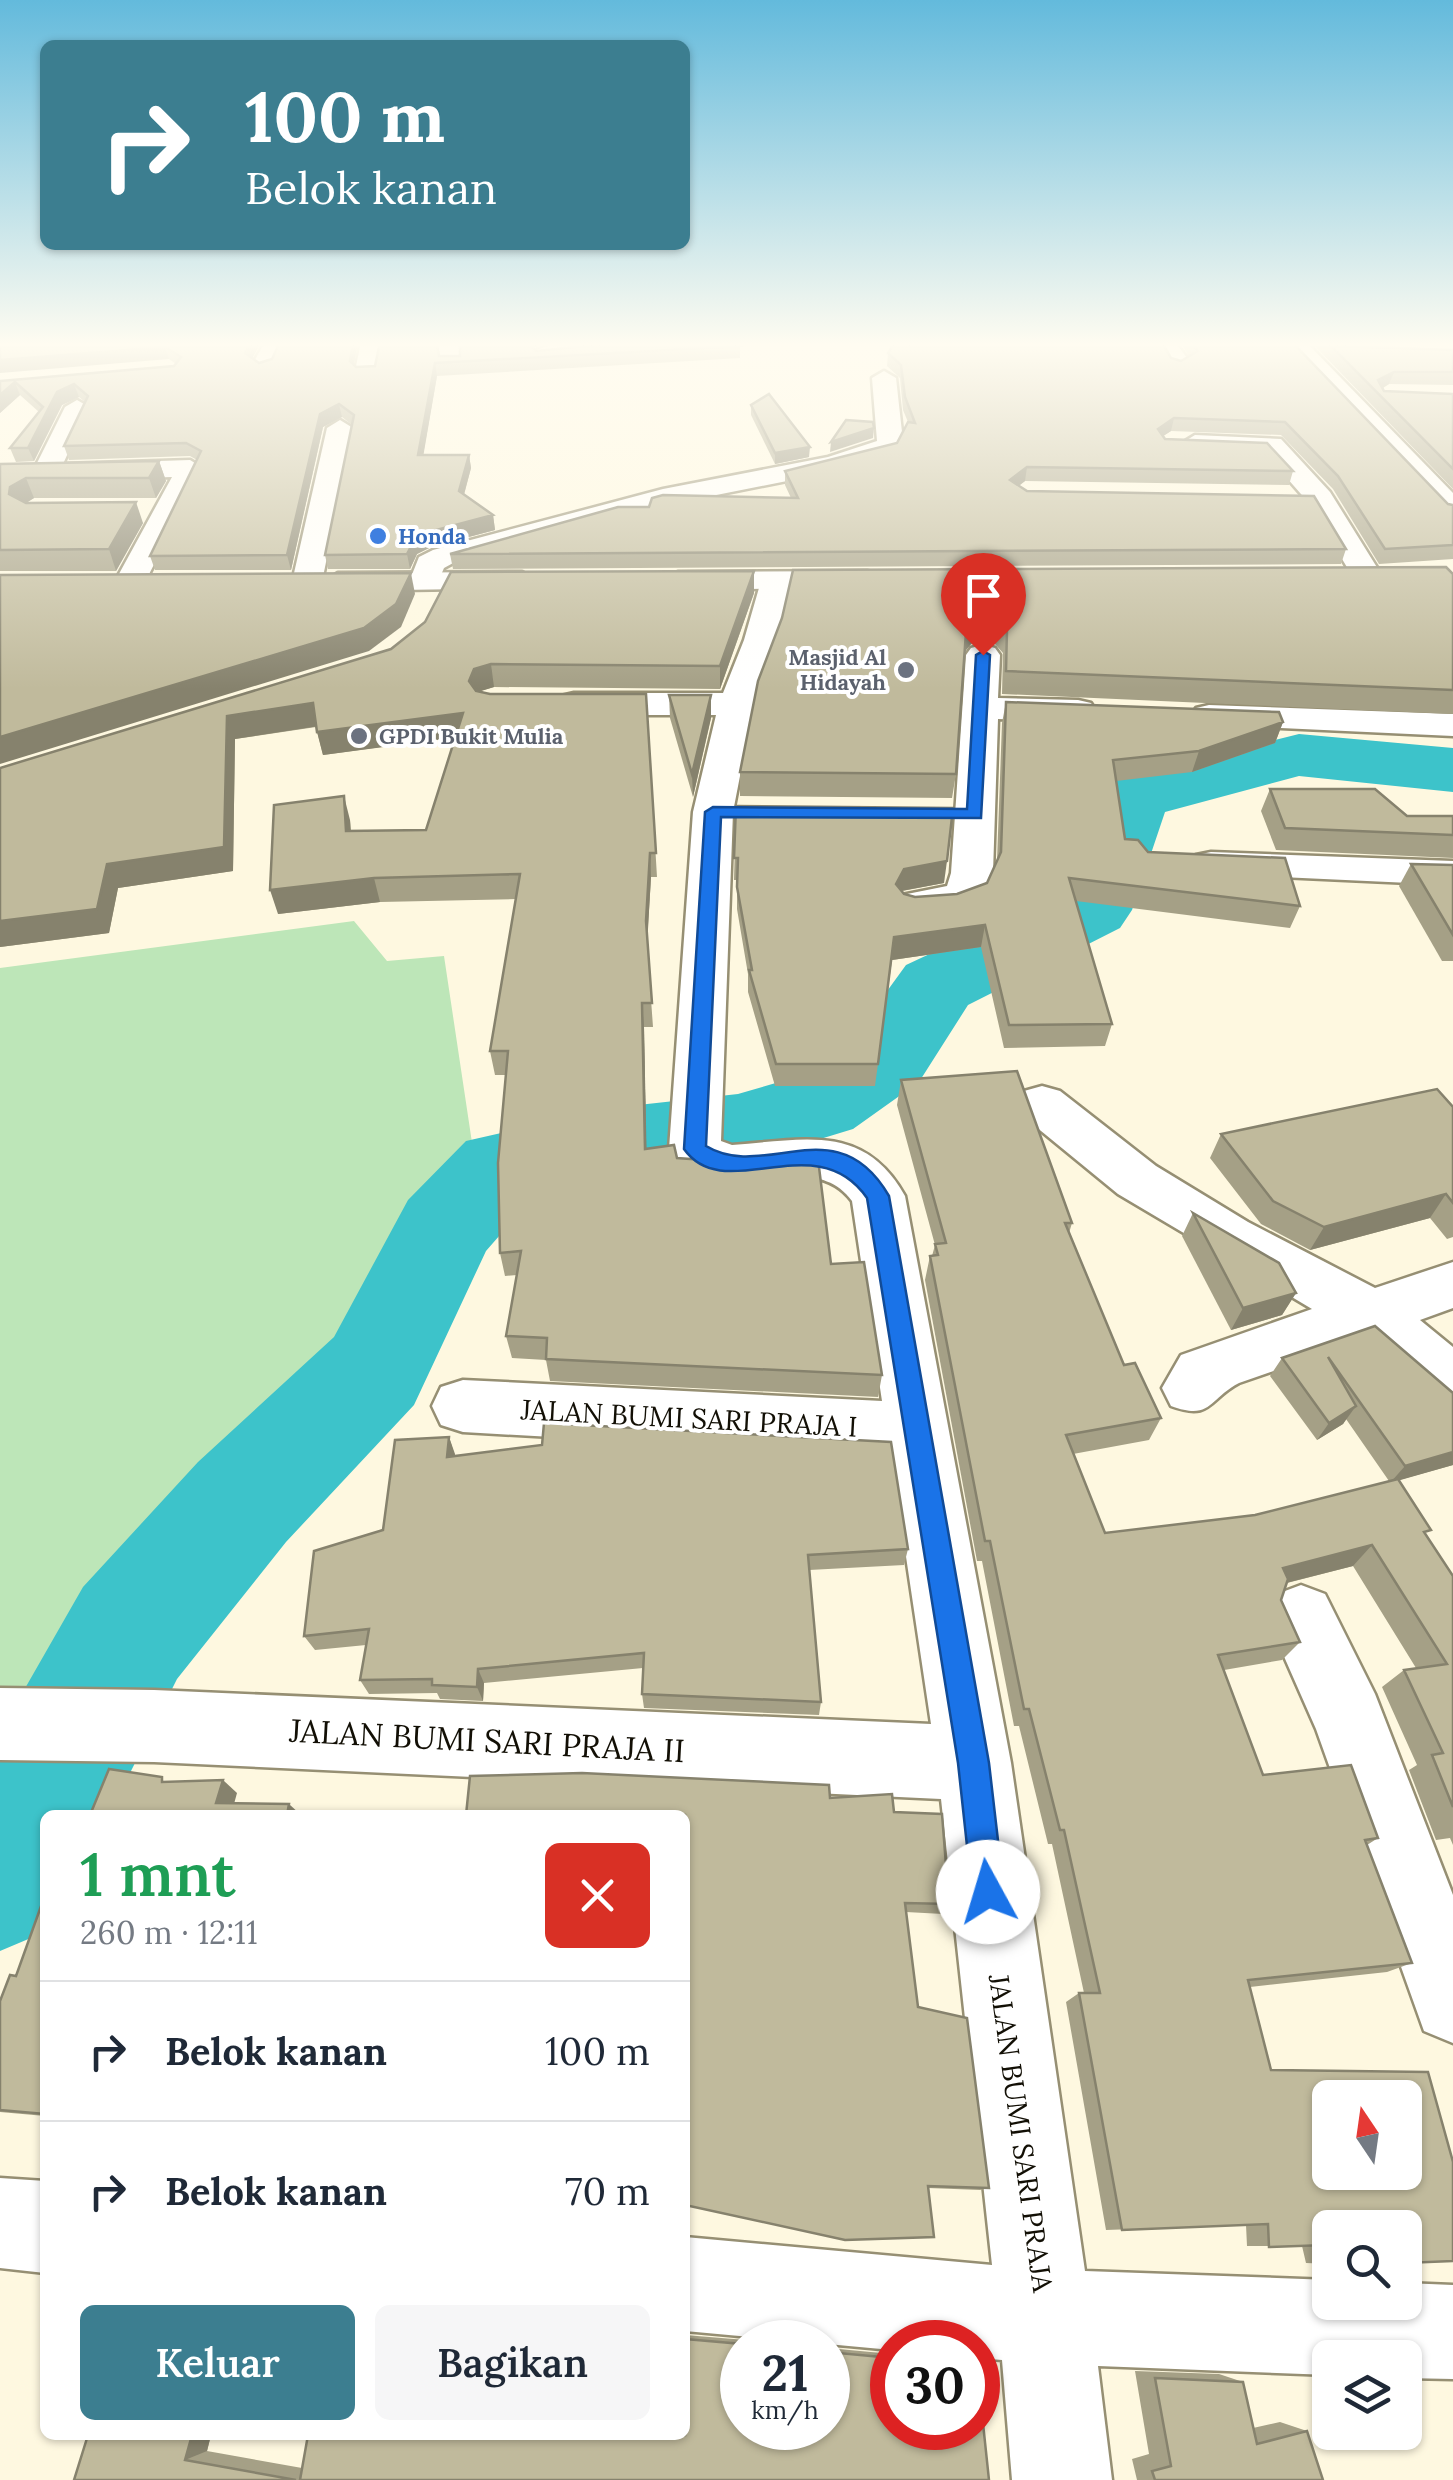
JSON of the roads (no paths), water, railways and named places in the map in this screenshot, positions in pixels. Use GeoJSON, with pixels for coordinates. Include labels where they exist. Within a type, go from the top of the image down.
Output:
{"type":"FeatureCollection","features":[{"type":"Feature","properties":{"kind":"street"},"geometry":{"type":"LineString","coordinates":[[46,472],[52,458]]}},
{"type":"Feature","properties":{"kind":"street"},"geometry":{"type":"LineString","coordinates":[[307,582],[334,458]]}},
{"type":"Feature","properties":{"kind":"street"},"geometry":{"type":"LineString","coordinates":[[431,593],[430,563],[444,556],[664,497],[853,458]]}},
{"type":"Feature","properties":{"kind":"street"},"geometry":{"type":"LineString","coordinates":[[1284,458],[1320,498],[1368,578]]}},
{"type":"Feature","properties":{"kind":"street"},"geometry":{"type":"LineString","coordinates":[[1404,458],[1453,509]]}},
{"type":"Feature","properties":{"kind":"street"},"geometry":{"type":"LineString","coordinates":[[0,474],[190,468],[172,510],[130,582]]}},
{"type":"Feature","properties":{"kind":"street"},"geometry":{"type":"LineString","coordinates":[[1280,498],[1320,498]]}},
{"type":"Feature","properties":{"kind":"street"},"geometry":{"type":"LineString","coordinates":[[132,510],[172,510]]}},
{"type":"Feature","properties":{"kind":"street"},"geometry":{"type":"LineString","coordinates":[[1328,578],[1402,577]]}},
{"type":"Feature","properties":{"kind":"street"},"geometry":{"type":"LineString","coordinates":[[638,581],[894,580]]}},
{"type":"Feature","properties":{"kind":"street"},"geometry":{"type":"LineString","coordinates":[[268,582],[431,593],[558,581]]}},
{"type":"Feature","properties":{"kind":"street","name":"JALAN BUMI SARI PRAJA"},"geometry":{"type":"LineString","coordinates":[[776,581],[760,640],[736,704],[731,812],[695,1135],[718,1164],[827,1156],[849,1164],[878,1196],[974,1763],[1045,2316],[1062,2480]]}},
{"type":"Feature","properties":{"kind":"street"},"geometry":{"type":"LineString","coordinates":[[93,583],[170,582]]}},
{"type":"Feature","properties":{"kind":"street"},"geometry":{"type":"LineString","coordinates":[[918,904],[946,902],[966,893],[956,814],[981,708],[983,655]]}},
{"type":"Feature","properties":{"kind":"street"},"geometry":{"type":"LineString","coordinates":[[544,703],[736,704]]}},
{"type":"Feature","properties":{"kind":"street"},"geometry":{"type":"LineString","coordinates":[[981,708],[1119,713]]}},
{"type":"Feature","properties":{"kind":"street"},"geometry":{"type":"LineString","coordinates":[[1178,715],[1453,725]]}},
{"type":"Feature","properties":{"kind":"street"},"geometry":{"type":"LineString","coordinates":[[1174,862],[1453,874]]}},
{"type":"Feature","properties":{"kind":"street"},"geometry":{"type":"LineString","coordinates":[[1042,1104],[1138,1180],[1229,1236],[1427,1294]]}},
{"type":"Feature","properties":{"kind":"street"},"geometry":{"type":"LineString","coordinates":[[1427,1294],[1453,1383]]}},
{"type":"Feature","properties":{"kind":"street"},"geometry":{"type":"LineString","coordinates":[[1192,1388],[1202,1373],[1218,1365],[1427,1294]]}},
{"type":"Feature","properties":{"kind":"street","name":"JALAN BUMI SARI PRAJA I"},"geometry":{"type":"LineString","coordinates":[[463,1406],[915,1430]]}},
{"type":"Feature","properties":{"kind":"street"},"geometry":{"type":"LineString","coordinates":[[1301,1618],[1349,1720],[1453,2002]]}},
{"type":"Feature","properties":{"kind":"street","name":"JALAN BUMI SARI PRAJA II"},"geometry":{"type":"LineString","coordinates":[[29,1725],[154,1726],[974,1763]]}},
{"type":"Feature","properties":{"kind":"street"},"geometry":{"type":"LineString","coordinates":[[0,2223],[40,2227]]}},
{"type":"Feature","properties":{"kind":"street"},"geometry":{"type":"LineString","coordinates":[[690,2284],[1045,2316],[1453,2332]]}},
{"type":"Feature","properties":{"kind":"waterway"},"geometry":{"type":"LineString","coordinates":[[0,1876],[130,1633],[242,1502],[374,1371],[445,1228],[501,1167],[611,1144],[738,1129],[819,1105],[886,1060],[937,985],[1091,910],[1132,798],[1215,773],[1299,755],[1453,770]]}},
{"type":"Feature","properties":{"kind":"place","name":"Honda"},"geometry":{"type":"Point","coordinates":[378,536]}},
{"type":"Feature","properties":{"kind":"place","name":"Masjid Al Hidayah"},"geometry":{"type":"Point","coordinates":[906,670]}},
{"type":"Feature","properties":{"kind":"place","name":"GPDI Bukit Mulia"},"geometry":{"type":"Point","coordinates":[359,736]}}]}
